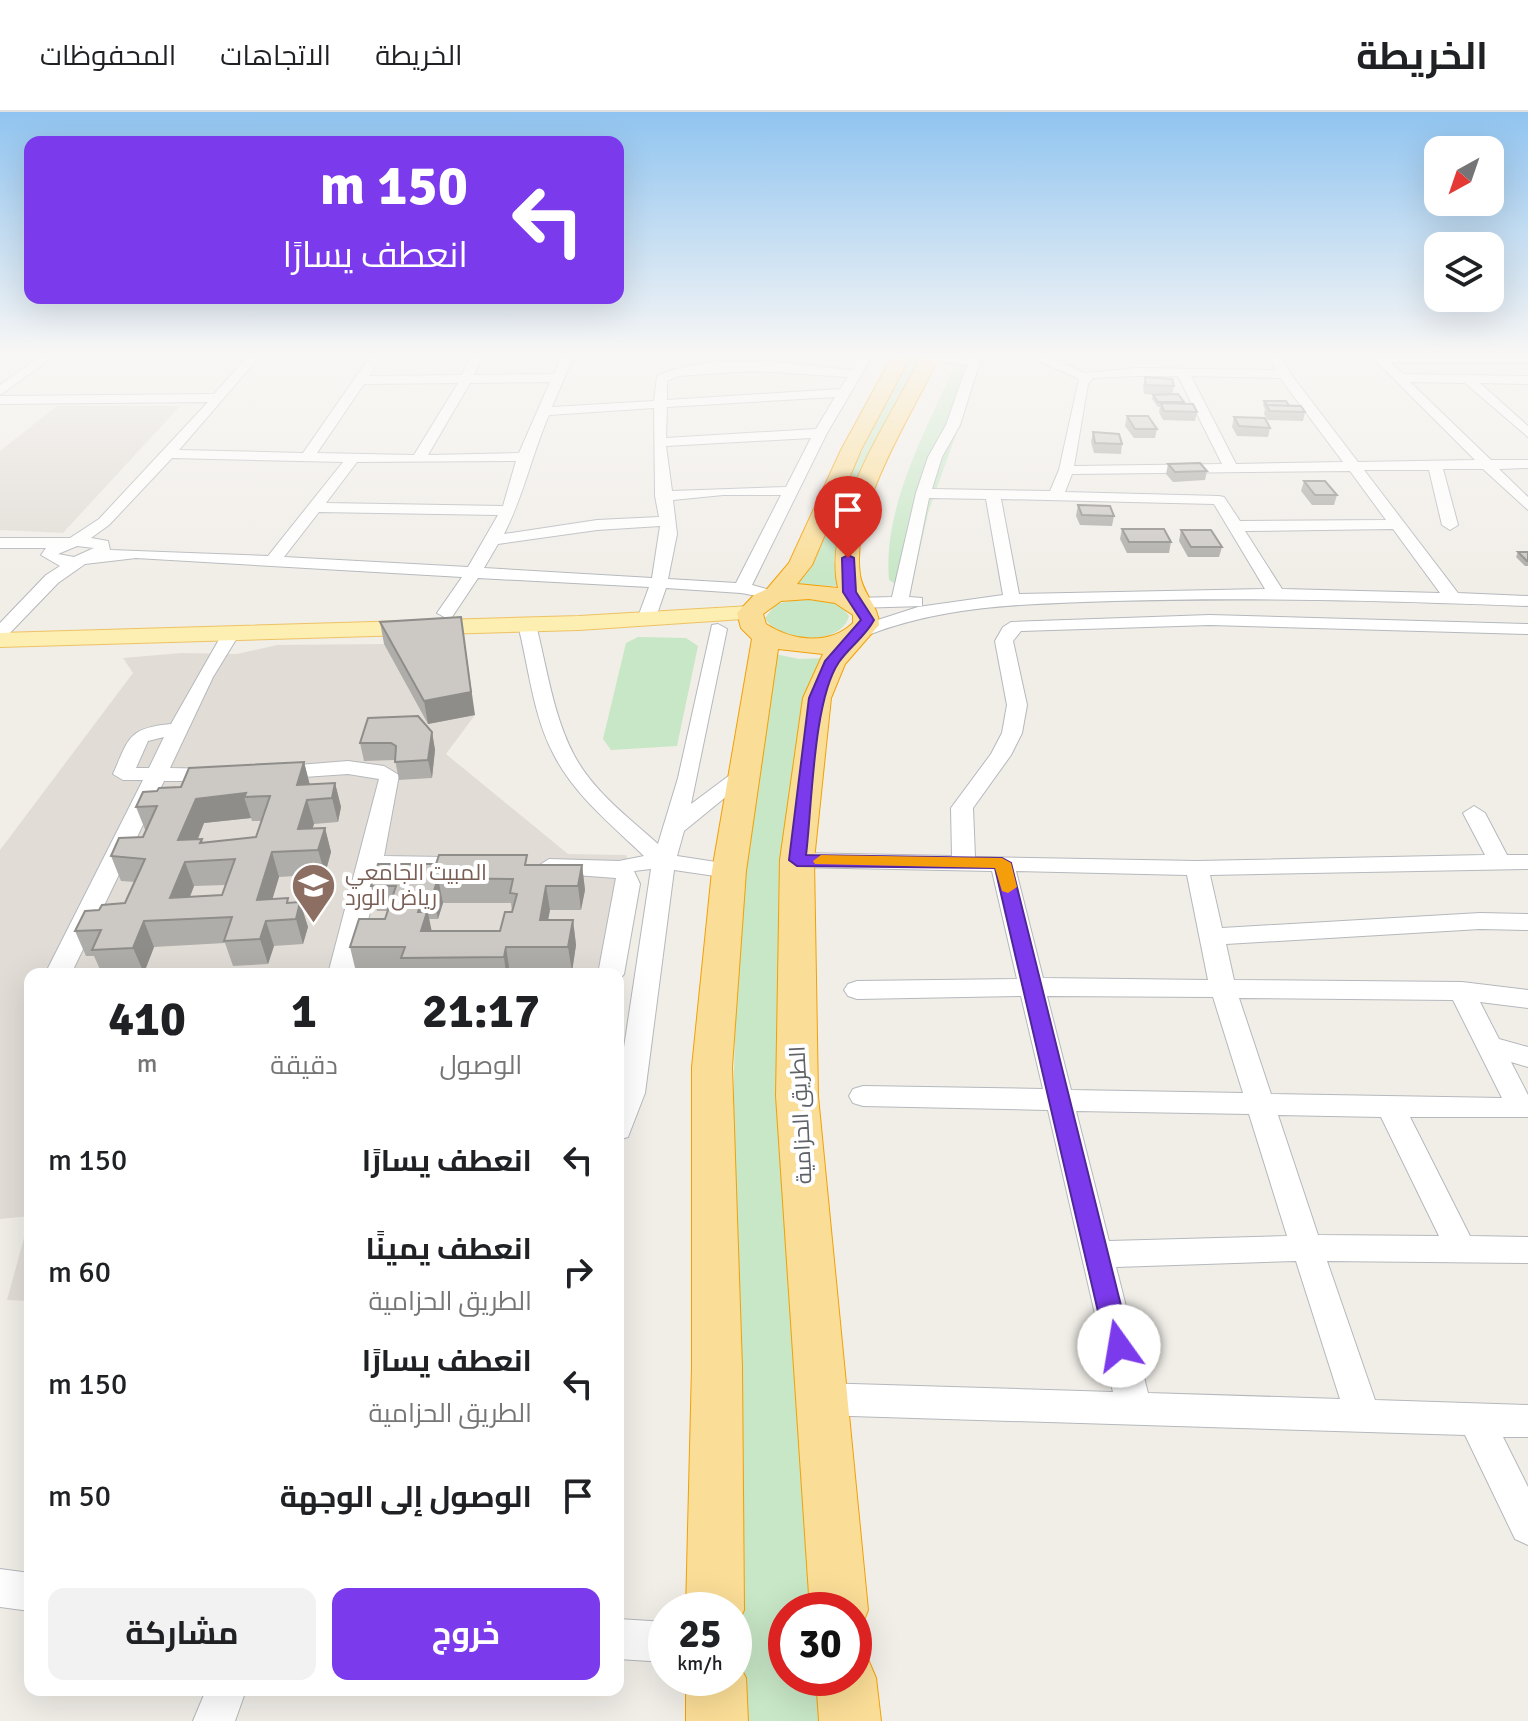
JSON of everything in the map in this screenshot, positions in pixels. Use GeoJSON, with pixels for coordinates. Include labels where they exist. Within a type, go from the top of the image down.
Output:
{"type":"FeatureCollection","features":[{"type":"Feature","properties":{"kind":"highway"},"geometry":{"type":"LineString","coordinates":[[715,1592],[717,1367],[712,1067],[729,871],[745,773],[754,606],[774,595],[800,565],[862,430]]}},
{"type":"Feature","properties":{"kind":"highway"},"geometry":{"type":"LineString","coordinates":[[858,617],[847,578],[853,524],[898,430]]}},
{"type":"Feature","properties":{"kind":"highway"},"geometry":{"type":"LineString","coordinates":[[774,595],[809,591],[858,617]]}},
{"type":"Feature","properties":{"kind":"highway"},"geometry":{"type":"LineString","coordinates":[[755,618],[814,646],[832,644],[858,617]]}},
{"type":"Feature","properties":{"kind":"highway","name":"الطريق الحزامية"},"geometry":{"type":"LineString","coordinates":[[837,1592],[819,1399],[797,1096],[797,860],[817,698],[832,661],[858,617]]}},
{"type":"Feature","properties":{"kind":"highway"},"geometry":{"type":"LineString","coordinates":[[716,1696],[717,1721]]}},
{"type":"Feature","properties":{"kind":"highway"},"geometry":{"type":"LineString","coordinates":[[848,1696],[850,1721]]}},
{"type":"Feature","properties":{"kind":"main road"},"geometry":{"type":"LineString","coordinates":[[0,640],[527,625],[647,617],[755,618]]}},
{"type":"Feature","properties":{"kind":"main road"},"geometry":{"type":"LineString","coordinates":[[579,623],[718,629],[755,618]]}},
{"type":"Feature","properties":{"kind":"street"},"geometry":{"type":"LineString","coordinates":[[0,633],[52,565],[54,548],[72,542],[104,522],[189,430]]}},
{"type":"Feature","properties":{"kind":"street"},"geometry":{"type":"LineString","coordinates":[[307,457],[326,430]]}},
{"type":"Feature","properties":{"kind":"street"},"geometry":{"type":"LineString","coordinates":[[418,459],[435,430]]}},
{"type":"Feature","properties":{"kind":"street"},"geometry":{"type":"LineString","coordinates":[[446,613],[492,540],[524,472],[524,457],[536,430]]}},
{"type":"Feature","properties":{"kind":"street"},"geometry":{"type":"LineString","coordinates":[[647,617],[667,550],[659,430]]}},
{"type":"Feature","properties":{"kind":"street"},"geometry":{"type":"LineString","coordinates":[[6,544],[72,542],[93,551],[471,575],[659,583],[755,618],[781,515],[822,430]]}},
{"type":"Feature","properties":{"kind":"street"},"geometry":{"type":"LineString","coordinates":[[899,602],[923,493],[935,457],[950,430]]}},
{"type":"Feature","properties":{"kind":"street"},"geometry":{"type":"LineString","coordinates":[[1056,496],[1066,470],[1074,430]]}},
{"type":"Feature","properties":{"kind":"street"},"geometry":{"type":"LineString","coordinates":[[1212,430],[1231,468]]}},
{"type":"Feature","properties":{"kind":"street"},"geometry":{"type":"LineString","coordinates":[[1325,430],[1453,598]]}},
{"type":"Feature","properties":{"kind":"street"},"geometry":{"type":"LineString","coordinates":[[1450,430],[1484,464],[1521,491],[1528,505]]}},
{"type":"Feature","properties":{"kind":"street"},"geometry":{"type":"LineString","coordinates":[[659,442],[820,433]]}},
{"type":"Feature","properties":{"kind":"street"},"geometry":{"type":"LineString","coordinates":[[168,454],[418,459],[524,457]]}},
{"type":"Feature","properties":{"kind":"street"},"geometry":{"type":"LineString","coordinates":[[271,562],[353,458]]}},
{"type":"Feature","properties":{"kind":"street"},"geometry":{"type":"LineString","coordinates":[[1435,464],[1450,525]]}},
{"type":"Feature","properties":{"kind":"street"},"geometry":{"type":"LineString","coordinates":[[1066,470],[1528,464]]}},
{"type":"Feature","properties":{"kind":"street"},"geometry":{"type":"LineString","coordinates":[[662,496],[723,491],[790,491]]}},
{"type":"Feature","properties":{"kind":"street"},"geometry":{"type":"LineString","coordinates":[[923,493],[1211,498],[1222,502],[1276,594]]}},
{"type":"Feature","properties":{"kind":"street"},"geometry":{"type":"LineString","coordinates":[[993,496],[1012,600]]}},
{"type":"Feature","properties":{"kind":"street"},"geometry":{"type":"LineString","coordinates":[[314,507],[506,511]]}},
{"type":"Feature","properties":{"kind":"street"},"geometry":{"type":"LineString","coordinates":[[492,540],[597,525],[667,521]]}},
{"type":"Feature","properties":{"kind":"street"},"geometry":{"type":"LineString","coordinates":[[93,551],[104,522]]}},
{"type":"Feature","properties":{"kind":"street"},"geometry":{"type":"LineString","coordinates":[[1236,526],[1398,524]]}},
{"type":"Feature","properties":{"kind":"street"},"geometry":{"type":"LineString","coordinates":[[6,544],[52,565],[93,551]]}},
{"type":"Feature","properties":{"kind":"street"},"geometry":{"type":"LineString","coordinates":[[858,617],[1012,600],[1276,594],[1528,601]]}},
{"type":"Feature","properties":{"kind":"street"},"geometry":{"type":"LineString","coordinates":[[858,617],[899,602],[974,603]]}},
{"type":"Feature","properties":{"kind":"street"},"geometry":{"type":"LineString","coordinates":[[964,863],[962,808],[1001,755],[1012,733],[1017,705],[1004,641],[1009,631],[1017,626],[1210,620],[1528,629]]}},
{"type":"Feature","properties":{"kind":"street"},"geometry":{"type":"LineString","coordinates":[[527,625],[557,740],[568,760],[587,787],[664,862]]}},
{"type":"Feature","properties":{"kind":"street"},"geometry":{"type":"LineString","coordinates":[[624,1112],[631,1093],[664,862],[698,737],[718,629]]}},
{"type":"Feature","properties":{"kind":"street"},"geometry":{"type":"LineString","coordinates":[[61,968],[177,730],[231,633]]}},
{"type":"Feature","properties":{"kind":"street"},"geometry":{"type":"LineString","coordinates":[[177,730],[150,732],[140,737],[122,772],[127,777],[358,770],[377,770],[389,775],[390,783],[371,863],[343,968]]}},
{"type":"Feature","properties":{"kind":"street"},"geometry":{"type":"LineString","coordinates":[[675,827],[745,773]]}},
{"type":"Feature","properties":{"kind":"street"},"geometry":{"type":"LineString","coordinates":[[1474,813],[1499,861]]}},
{"type":"Feature","properties":{"kind":"street"},"geometry":{"type":"LineString","coordinates":[[797,860],[1197,868],[1528,862]]}},
{"type":"Feature","properties":{"kind":"street"},"geometry":{"type":"LineString","coordinates":[[522,866],[620,868],[631,864],[664,862],[729,871]]}},
{"type":"Feature","properties":{"kind":"street"},"geometry":{"type":"LineString","coordinates":[[371,863],[462,865]]}},
{"type":"Feature","properties":{"kind":"street"},"geometry":{"type":"LineString","coordinates":[[1002,863],[1134,1408]]}},
{"type":"Feature","properties":{"kind":"street"},"geometry":{"type":"LineString","coordinates":[[612,968],[628,884],[620,868]]}},
{"type":"Feature","properties":{"kind":"street"},"geometry":{"type":"LineString","coordinates":[[1197,868],[1223,989],[1362,1413]]}},
{"type":"Feature","properties":{"kind":"street"},"geometry":{"type":"LineString","coordinates":[[1211,937],[1480,921],[1528,922]]}},
{"type":"Feature","properties":{"kind":"street"},"geometry":{"type":"LineString","coordinates":[[857,990],[1032,987],[1462,991],[1528,999]]}},
{"type":"Feature","properties":{"kind":"street"},"geometry":{"type":"LineString","coordinates":[[863,1096],[1521,1109],[1462,991]]}},
{"type":"Feature","properties":{"kind":"street"},"geometry":{"type":"LineString","coordinates":[[1489,1046],[1528,1057]]}},
{"type":"Feature","properties":{"kind":"street"},"geometry":{"type":"LineString","coordinates":[[1390,1106],[1460,1247]]}},
{"type":"Feature","properties":{"kind":"street"},"geometry":{"type":"LineString","coordinates":[[1097,1254],[1307,1248],[1460,1247],[1527,1251]]}},
{"type":"Feature","properties":{"kind":"street"},"geometry":{"type":"LineString","coordinates":[[819,1399],[1362,1413],[1528,1421]]}},
{"type":"Feature","properties":{"kind":"street"},"geometry":{"type":"LineString","coordinates":[[1475,1418],[1528,1526]]}},
{"type":"Feature","properties":{"kind":"street"},"geometry":{"type":"LineString","coordinates":[[0,1588],[24,1591]]}},
{"type":"Feature","properties":{"kind":"street"},"geometry":{"type":"LineString","coordinates":[[624,1639],[648,1641]]}},
{"type":"Feature","properties":{"kind":"street"},"geometry":{"type":"LineString","coordinates":[[214,1721],[224,1696]]}},
{"type":"Feature","properties":{"kind":"shaded area"},"geometry":{"type":"Polygon","coordinates":[[[26,430],[158,430],[63,533],[0,530],[0,451],[26,430]]]}},
{"type":"Feature","properties":{"kind":"shaded area","name":"المبيت الجامعي رياض الورد"},"geometry":{"type":"Polygon","coordinates":[[[384,644],[475,715],[446,754],[568,854],[626,855],[636,875],[622,968],[24,968],[24,1217],[0,1219],[0,850],[133,673],[123,658],[181,653],[237,654],[277,645],[384,644]]]}},
{"type":"Feature","properties":{"kind":"shaded area"},"geometry":{"type":"Polygon","coordinates":[[[24,1238],[24,1301],[7,1300],[24,1238]]]}},
{"type":"Feature","properties":{"kind":"green space"},"geometry":{"type":"Polygon","coordinates":[[[873,430],[888,430],[845,524],[834,561],[838,586],[795,585],[814,560],[848,479],[873,430]]]}},
{"type":"Feature","properties":{"kind":"green space"},"geometry":{"type":"Polygon","coordinates":[[[925,430],[958,430],[928,513],[910,593],[889,580],[889,553],[899,499],[925,430]]]}},
{"type":"Feature","properties":{"kind":"green space"},"geometry":{"type":"Polygon","coordinates":[[[804,598],[823,600],[840,607],[849,616],[844,626],[822,637],[795,637],[782,633],[765,618],[776,604],[804,598]]]}},
{"type":"Feature","properties":{"kind":"green space"},"geometry":{"type":"Polygon","coordinates":[[[638,637],[686,638],[698,646],[677,746],[611,750],[603,739],[626,643],[638,637]]]}},
{"type":"Feature","properties":{"kind":"green space"},"geometry":{"type":"Polygon","coordinates":[[[770,653],[799,659],[824,658],[805,705],[812,1592],[768,1592],[768,1696],[817,1696],[818,1721],[739,1721],[739,1696],[752,1696],[752,1592],[739,1592],[739,1319],[732,1141],[736,1004],[746,867],[768,720],[770,653]]]}},
{"type":"Feature","properties":{"kind":"building"},"geometry":{"type":"Polygon","coordinates":[[[1093,432],[1119,434],[1122,444],[1095,443],[1093,432]]]}},
{"type":"Feature","properties":{"kind":"building"},"geometry":{"type":"Polygon","coordinates":[[[1200,463],[1207,471],[1175,472],[1168,464],[1200,463]]]}},
{"type":"Feature","properties":{"kind":"building"},"geometry":{"type":"Polygon","coordinates":[[[1304,481],[1325,481],[1337,495],[1315,495],[1304,481]]]}},
{"type":"Feature","properties":{"kind":"building"},"geometry":{"type":"Polygon","coordinates":[[[1078,505],[1110,506],[1114,516],[1082,515],[1078,505]]]}},
{"type":"Feature","properties":{"kind":"building"},"geometry":{"type":"Polygon","coordinates":[[[1122,529],[1164,529],[1171,542],[1129,542],[1122,529]]]}},
{"type":"Feature","properties":{"kind":"building"},"geometry":{"type":"Polygon","coordinates":[[[1181,530],[1211,530],[1222,547],[1191,547],[1181,530]]]}},
{"type":"Feature","properties":{"kind":"building"},"geometry":{"type":"Polygon","coordinates":[[[1518,552],[1528,552],[1528,561],[1527,561],[1518,552]]]}},
{"type":"Feature","properties":{"kind":"building"},"geometry":{"type":"Polygon","coordinates":[[[461,617],[471,692],[424,701],[380,622],[461,617]]]}},
{"type":"Feature","properties":{"kind":"building"},"geometry":{"type":"Polygon","coordinates":[[[418,716],[432,732],[428,760],[395,762],[396,746],[391,743],[360,743],[368,718],[418,716]]]}},
{"type":"Feature","properties":{"kind":"building"},"geometry":{"type":"Polygon","coordinates":[[[304,762],[297,785],[335,783],[332,798],[307,800],[298,829],[325,828],[318,850],[272,852],[257,900],[288,898],[287,903],[300,902],[296,919],[266,921],[260,939],[224,941],[232,917],[144,921],[133,948],[92,950],[101,930],[75,931],[85,911],[99,910],[102,905],[125,903],[145,859],[111,856],[119,838],[143,837],[157,806],[136,807],[143,792],[181,787],[189,768],[304,762]],[[246,793],[196,799],[178,840],[202,839],[200,843],[256,837],[270,796],[244,797],[246,793]],[[235,859],[185,862],[170,898],[222,895],[235,859]]]}},
{"type":"Feature","properties":{"kind":"building"},"geometry":{"type":"Polygon","coordinates":[[[439,855],[527,855],[525,865],[582,865],[578,886],[546,886],[540,920],[573,920],[568,947],[506,947],[504,957],[401,958],[405,947],[350,947],[359,919],[385,919],[396,886],[371,886],[378,864],[436,864],[439,855]],[[438,878],[433,894],[424,894],[418,912],[427,912],[421,931],[500,931],[505,912],[512,912],[517,894],[510,893],[513,879],[438,878]]]}},
{"type":"Feature","properties":{"kind":"slow traffic"},"geometry":{"type":"LineString","coordinates":[[821,861],[1002,863],[1008,887]]}},
{"type":"Feature","properties":{"kind":"place","name":"المبيت الجامعي رياض الورد"},"geometry":{"type":"Point","coordinates":[314,924]}},
{"type":"Feature","properties":{"kind":"route"},"geometry":{"type":"LineString","coordinates":[[848,558],[850,592],[867,620],[862,631],[832,661],[817,698],[797,860],[1002,863],[1119,1346]]}}]}
